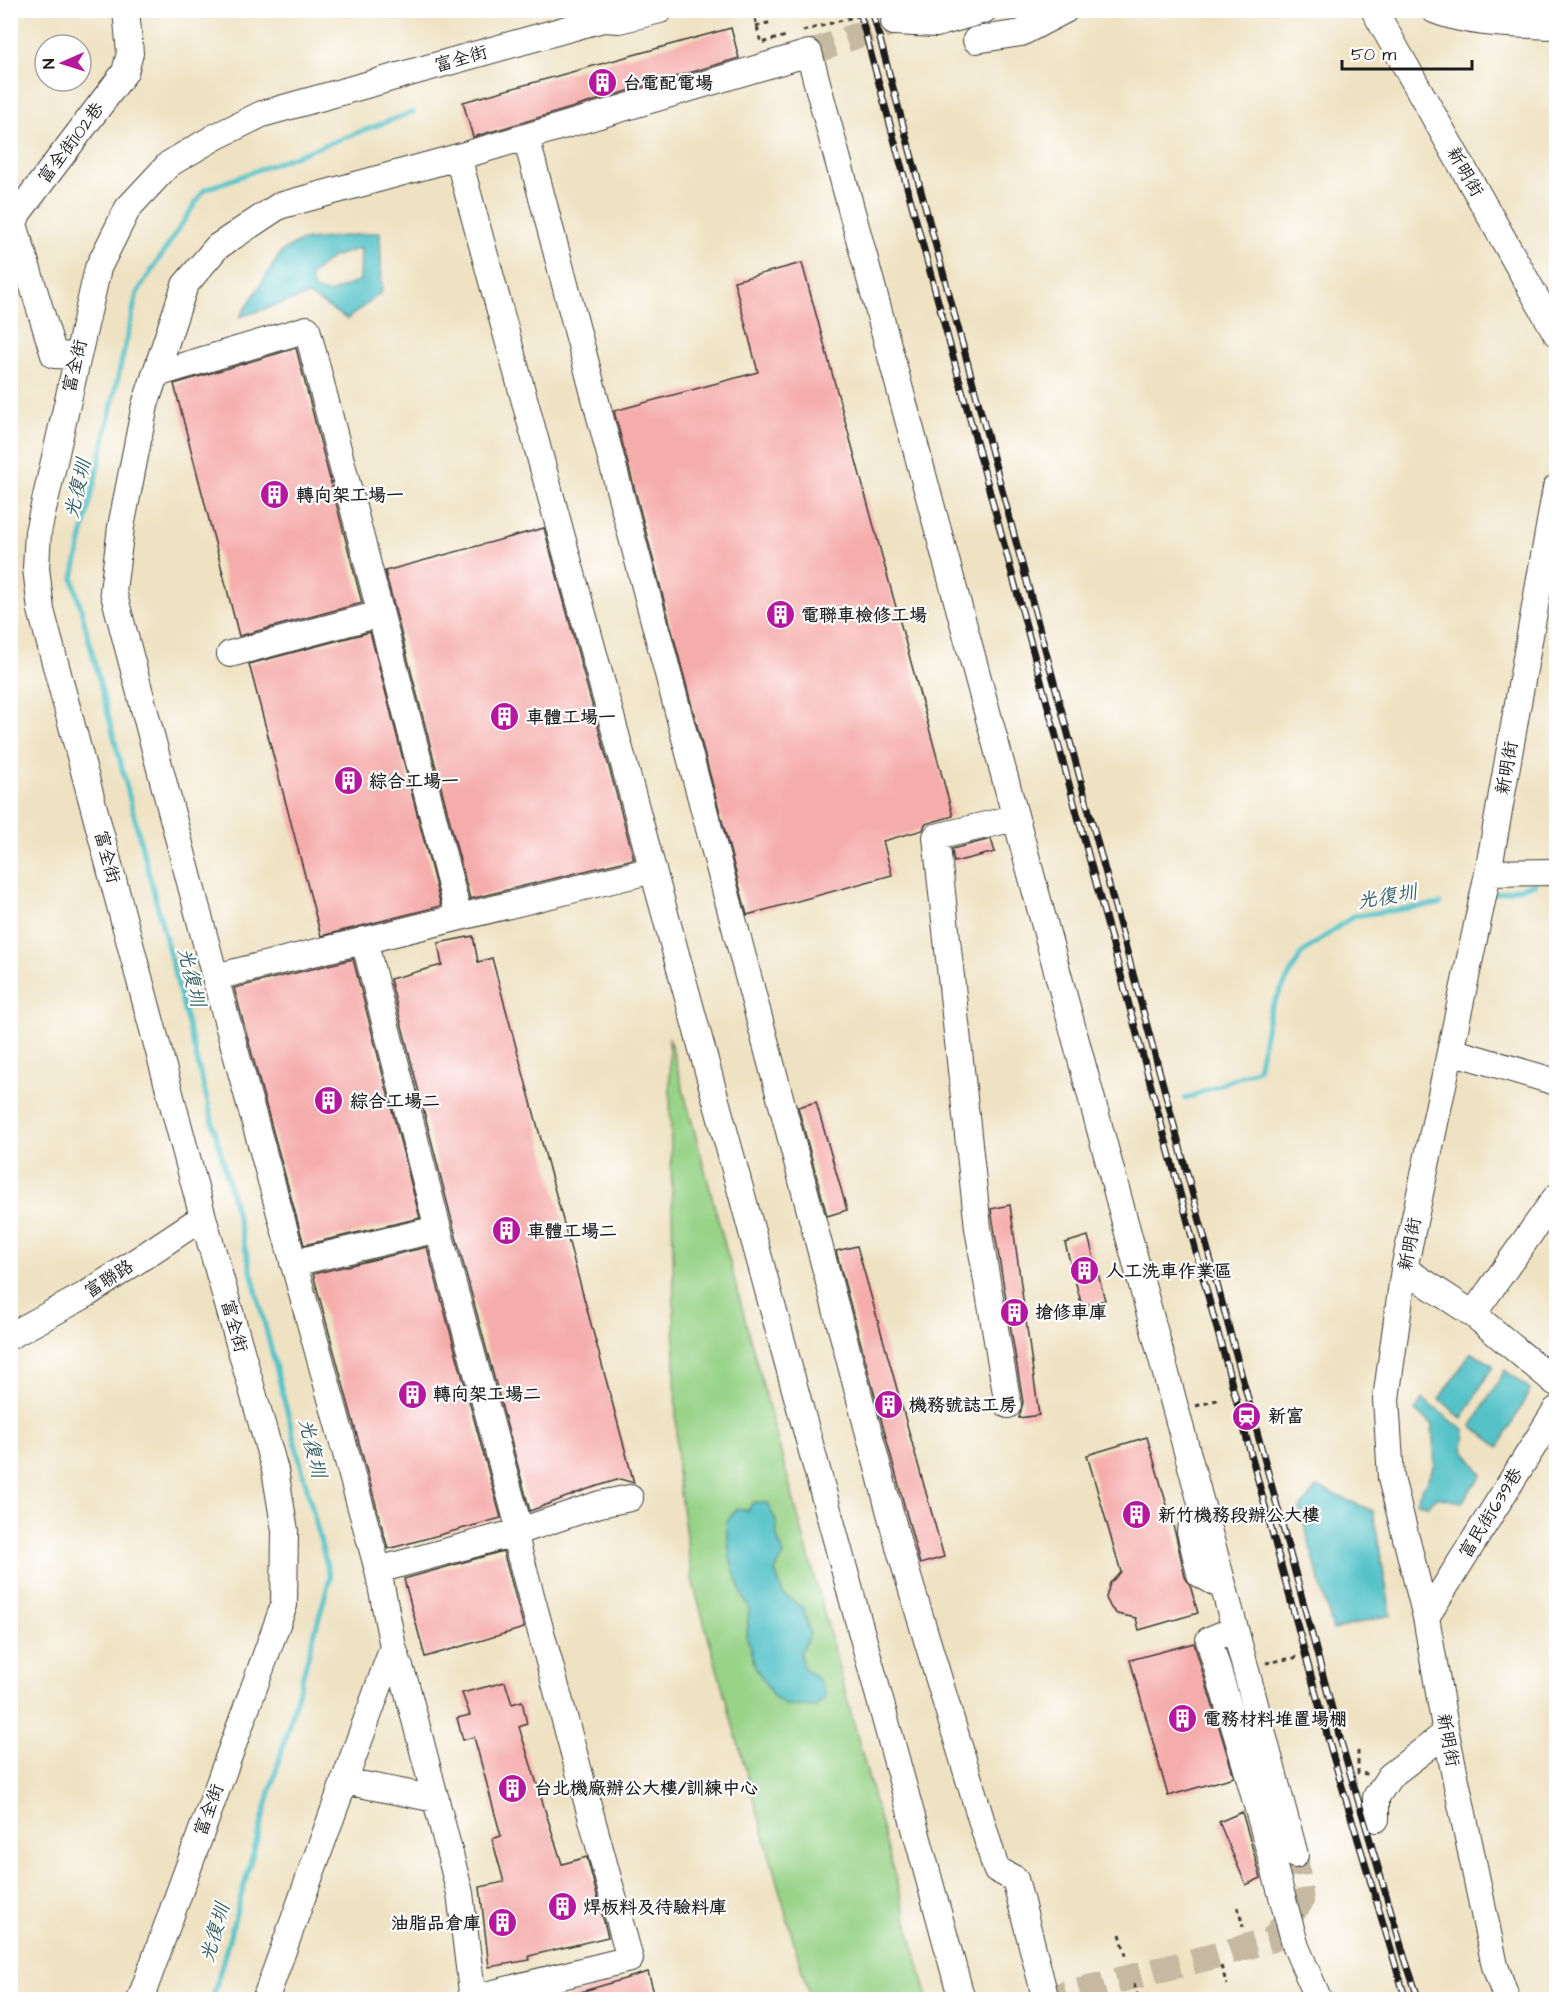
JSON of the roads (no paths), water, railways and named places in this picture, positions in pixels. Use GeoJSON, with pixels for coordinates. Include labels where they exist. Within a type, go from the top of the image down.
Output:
{"type":"FeatureCollection","features":[{"type":"Feature","properties":{"kind":"street","name":"富全街102巷"},"geometry":{"type":"LineString","coordinates":[[77,356],[54,355],[14,224],[18,213],[125,72],[130,53],[126,10]]}},
{"type":"Feature","properties":{"kind":"street","name":"富全街"},"geometry":{"type":"LineString","coordinates":[[146,1998],[284,1605],[285,1531],[275,1470],[203,1216],[41,610],[36,568],[38,532],[98,268],[128,208],[169,164],[215,137],[262,114],[608,15],[619,20],[660,10]]}},
{"type":"Feature","properties":{"kind":"street"},"geometry":{"type":"LineString","coordinates":[[910,10],[894,22],[936,24],[984,10]]}},
{"type":"Feature","properties":{"kind":"street"},"geometry":{"type":"LineString","coordinates":[[976,40],[1021,33],[1065,10]]}},
{"type":"Feature","properties":{"kind":"street","name":"新明街"},"geometry":{"type":"LineString","coordinates":[[1374,10],[1557,333]]}},
{"type":"Feature","properties":{"kind":"street"},"geometry":{"type":"LineString","coordinates":[[1434,10],[1442,14],[1491,22],[1557,26]]}},
{"type":"Feature","properties":{"kind":"street"},"geometry":{"type":"LineString","coordinates":[[364,940],[630,1959],[473,1999],[460,1893],[406,1685],[393,1647],[378,1570],[215,977],[113,591],[121,527],[145,405],[185,285],[217,247],[279,206],[458,157],[809,53],[1295,1855]]}},
{"type":"Feature","properties":{"kind":"street"},"geometry":{"type":"LineString","coordinates":[[526,137],[900,1547],[996,1869],[1015,1879],[1046,2000]]}},
{"type":"Feature","properties":{"kind":"street"},"geometry":{"type":"LineString","coordinates":[[458,157],[962,2000]]}},
{"type":"Feature","properties":{"kind":"street"},"geometry":{"type":"LineString","coordinates":[[156,374],[307,329],[459,918]]}},
{"type":"Feature","properties":{"kind":"street","name":"新明街"},"geometry":{"type":"LineString","coordinates":[[1507,2000],[1495,1966],[1446,1733],[1426,1617],[1391,1478],[1386,1399],[1404,1269],[1488,873],[1557,488]]}},
{"type":"Feature","properties":{"kind":"street"},"geometry":{"type":"LineString","coordinates":[[230,654],[380,614]]}},
{"type":"Feature","properties":{"kind":"street"},"geometry":{"type":"LineString","coordinates":[[1008,1404],[978,1228],[936,837],[1015,818]]}},
{"type":"Feature","properties":{"kind":"street"},"geometry":{"type":"LineString","coordinates":[[215,977],[653,870]]}},
{"type":"Feature","properties":{"kind":"street"},"geometry":{"type":"LineString","coordinates":[[1488,873],[1557,872]]}},
{"type":"Feature","properties":{"kind":"street"},"geometry":{"type":"LineString","coordinates":[[1451,1052],[1557,1082]]}},
{"type":"Feature","properties":{"kind":"street"},"geometry":{"type":"LineString","coordinates":[[1473,1314],[1557,1197]]}},
{"type":"Feature","properties":{"kind":"street","name":"富聯路"},"geometry":{"type":"LineString","coordinates":[[10,1336],[87,1294],[203,1216]]}},
{"type":"Feature","properties":{"kind":"street"},"geometry":{"type":"LineString","coordinates":[[293,1263],[438,1229]]}},
{"type":"Feature","properties":{"kind":"street"},"geometry":{"type":"LineString","coordinates":[[1404,1269],[1473,1314],[1557,1383]]}},
{"type":"Feature","properties":{"kind":"street","name":"富民街639巷"},"geometry":{"type":"LineString","coordinates":[[1426,1617],[1557,1410]]}},
{"type":"Feature","properties":{"kind":"street"},"geometry":{"type":"LineString","coordinates":[[378,1570],[517,1532],[600,1504],[630,1498]]}},
{"type":"Feature","properties":{"kind":"street"},"geometry":{"type":"LineString","coordinates":[[1235,1629],[1209,1640],[1296,1947],[1319,2000]]}},
{"type":"Feature","properties":{"kind":"street"},"geometry":{"type":"LineString","coordinates":[[266,2000],[393,1647]]}},
{"type":"Feature","properties":{"kind":"street"},"geometry":{"type":"LineString","coordinates":[[1376,1819],[1376,1797],[1390,1776],[1446,1733]]}},
{"type":"Feature","properties":{"kind":"street"},"geometry":{"type":"LineString","coordinates":[[344,1781],[436,1799]]}},
{"type":"Feature","properties":{"kind":"water"},"geometry":{"type":"Polygon","coordinates":[[[380,232],[382,292],[347,319],[309,295],[240,317],[282,251],[301,241],[380,232]],[[361,248],[332,257],[310,276],[314,290],[330,293],[360,280],[361,248]]]}},
{"type":"Feature","properties":{"kind":"water"},"geometry":{"type":"Polygon","coordinates":[[[1471,1352],[1493,1365],[1462,1419],[1440,1399],[1471,1352]]]}},
{"type":"Feature","properties":{"kind":"water"},"geometry":{"type":"Polygon","coordinates":[[[1505,1370],[1530,1390],[1499,1447],[1472,1426],[1505,1370]]]}},
{"type":"Feature","properties":{"kind":"water"},"geometry":{"type":"Polygon","coordinates":[[[1423,1399],[1465,1431],[1463,1449],[1482,1474],[1462,1502],[1435,1497],[1429,1506],[1416,1501],[1435,1465],[1432,1425],[1415,1411],[1423,1399]]]}},
{"type":"Feature","properties":{"kind":"water"},"geometry":{"type":"Polygon","coordinates":[[[1317,1487],[1373,1511],[1391,1615],[1333,1630],[1300,1509],[1317,1487]]]}},
{"type":"Feature","properties":{"kind":"water"},"geometry":{"type":"Polygon","coordinates":[[[753,1502],[767,1503],[776,1521],[777,1537],[784,1555],[775,1571],[783,1594],[803,1608],[810,1634],[800,1654],[803,1667],[819,1680],[826,1697],[815,1707],[785,1705],[774,1697],[755,1667],[747,1638],[749,1607],[740,1590],[730,1558],[726,1523],[737,1508],[748,1511],[753,1502]]]}},
{"type":"Feature","properties":{"kind":"waterway","name":"光復圳"},"geometry":{"type":"LineString","coordinates":[[212,2000],[330,1578],[73,578],[137,293],[204,190],[413,112]]}},
{"type":"Feature","properties":{"kind":"waterway","name":"光復圳"},"geometry":{"type":"LineString","coordinates":[[1491,895],[1535,884]]}},
{"type":"Feature","properties":{"kind":"waterway","name":"光復圳"},"geometry":{"type":"LineString","coordinates":[[1185,1099],[1258,1069],[1270,1010],[1302,953],[1353,916],[1440,904]]}},
{"type":"Feature","properties":{"kind":"tunnel"},"geometry":{"type":"LineString","coordinates":[[809,53],[894,22]]}},
{"type":"Feature","properties":{"kind":"tunnel"},"geometry":{"type":"LineString","coordinates":[[1041,2000],[1273,1939],[1301,1901],[1295,1855]]}},
{"type":"Feature","properties":{"kind":"railway"},"geometry":{"type":"LineString","coordinates":[[859,10],[1332,1753],[1406,2000]]}},
{"type":"Feature","properties":{"kind":"railway"},"geometry":{"type":"LineString","coordinates":[[872,10],[1341,1742],[1419,2000]]}},
{"type":"Feature","properties":{"kind":"place","name":"台電配電場"},"geometry":{"type":"Point","coordinates":[602,83]}},
{"type":"Feature","properties":{"kind":"place","name":"轉向架工場一"},"geometry":{"type":"Point","coordinates":[275,495]}},
{"type":"Feature","properties":{"kind":"place","name":"電聯車檢修工場"},"geometry":{"type":"Point","coordinates":[780,615]}},
{"type":"Feature","properties":{"kind":"place","name":"車體工場一"},"geometry":{"type":"Point","coordinates":[505,717]}},
{"type":"Feature","properties":{"kind":"place","name":"綜合工場一"},"geometry":{"type":"Point","coordinates":[348,781]}},
{"type":"Feature","properties":{"kind":"place","name":"綜合工場二"},"geometry":{"type":"Point","coordinates":[329,1101]}},
{"type":"Feature","properties":{"kind":"place","name":"車體工場二"},"geometry":{"type":"Point","coordinates":[506,1231]}},
{"type":"Feature","properties":{"kind":"place","name":"人工洗車作業區"},"geometry":{"type":"Point","coordinates":[1085,1271]}},
{"type":"Feature","properties":{"kind":"place","name":"搶修車庫"},"geometry":{"type":"Point","coordinates":[1014,1312]}},
{"type":"Feature","properties":{"kind":"place","name":"轉向架工場二"},"geometry":{"type":"Point","coordinates":[412,1394]}},
{"type":"Feature","properties":{"kind":"place","name":"機務號誌工房"},"geometry":{"type":"Point","coordinates":[888,1405]}},
{"type":"Feature","properties":{"kind":"place","name":"新富"},"geometry":{"type":"Point","coordinates":[1247,1416]}},
{"type":"Feature","properties":{"kind":"place","name":"新竹機務段辦公大樓"},"geometry":{"type":"Point","coordinates":[1137,1515]}},
{"type":"Feature","properties":{"kind":"place","name":"電務材料堆置場棚"},"geometry":{"type":"Point","coordinates":[1182,1719]}},
{"type":"Feature","properties":{"kind":"place","name":"台北機廠辦公大樓/訓練中心"},"geometry":{"type":"Point","coordinates":[513,1788]}},
{"type":"Feature","properties":{"kind":"place","name":"焊板料及待驗料庫"},"geometry":{"type":"Point","coordinates":[562,1907]}},
{"type":"Feature","properties":{"kind":"place","name":"油脂品倉庫"},"geometry":{"type":"Point","coordinates":[502,1923]}}]}
